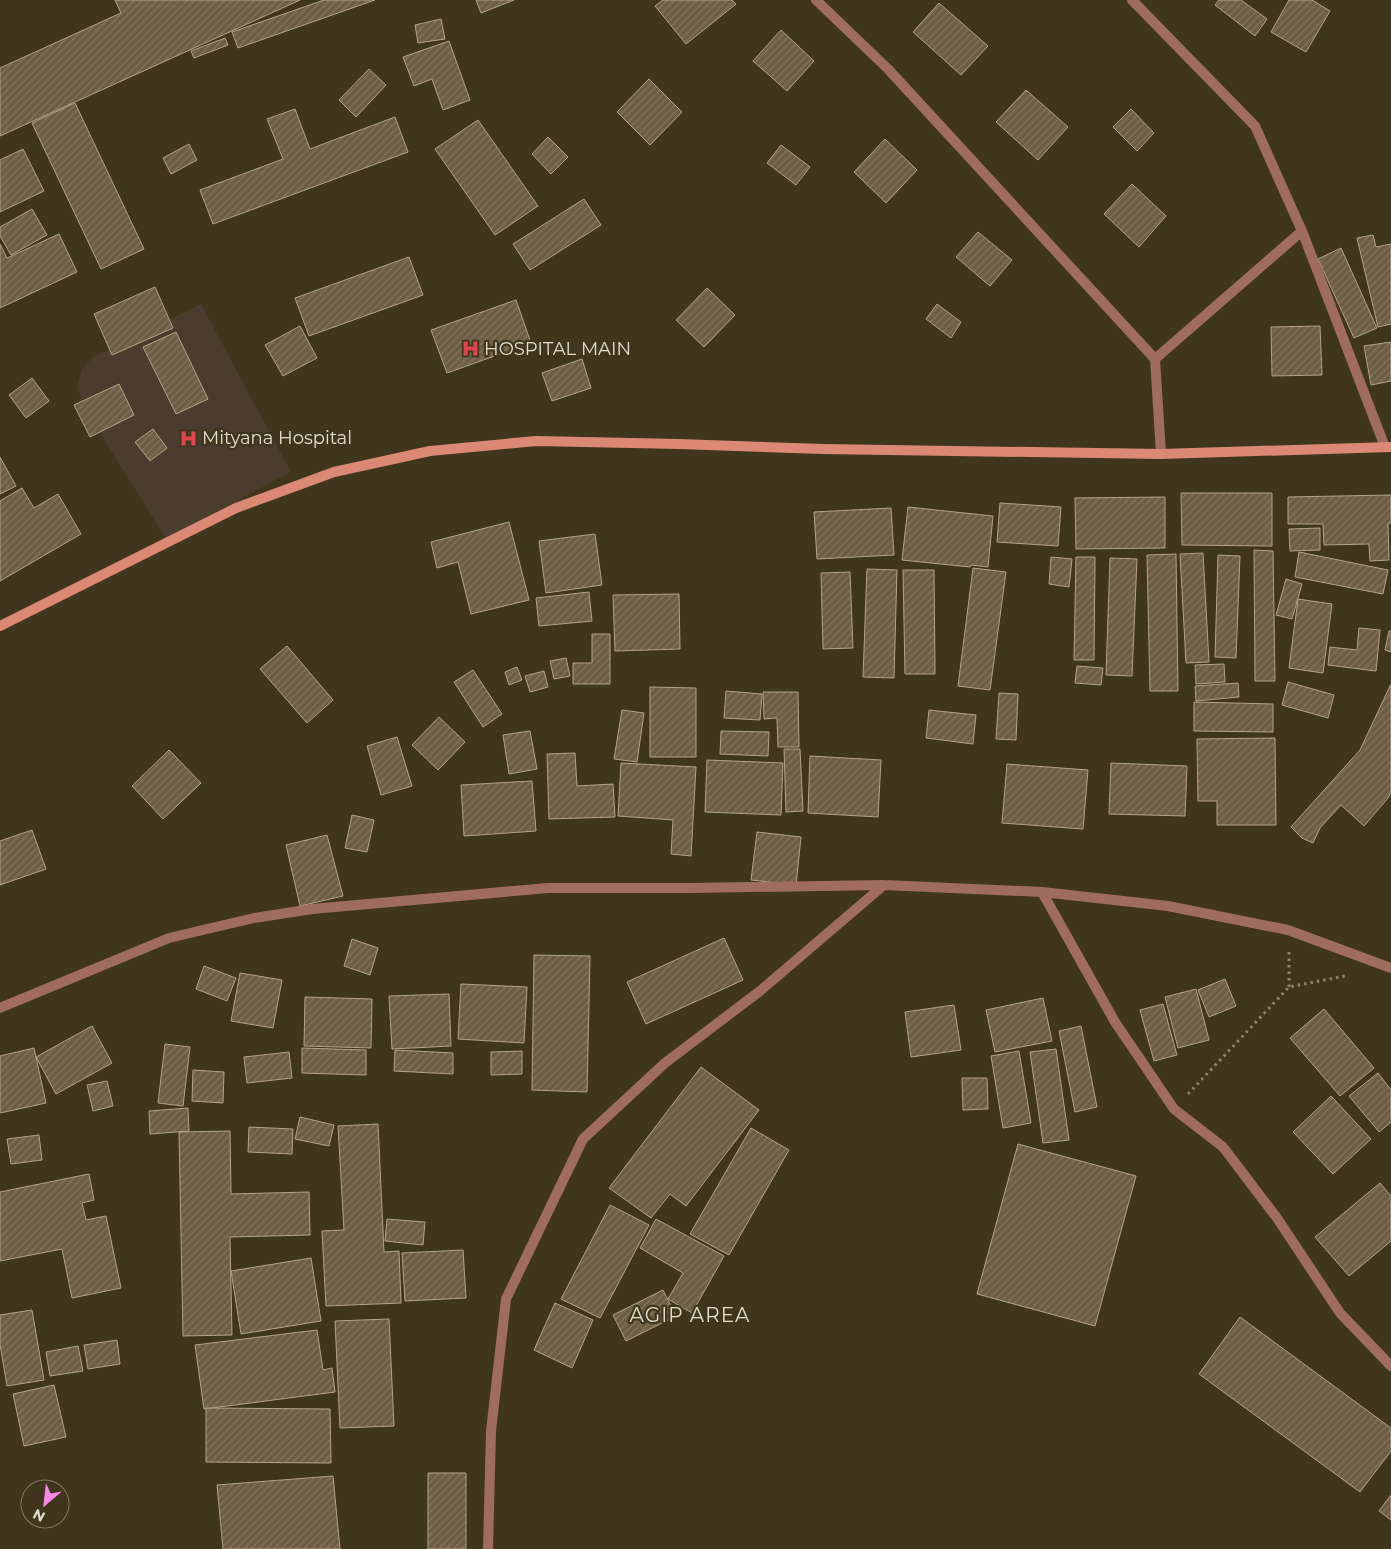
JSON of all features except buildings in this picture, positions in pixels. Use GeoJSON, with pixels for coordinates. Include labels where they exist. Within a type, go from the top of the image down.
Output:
{"type":"FeatureCollection","features":[{"type":"Feature","properties":{"kind":"main road"},"geometry":{"type":"LineString","coordinates":[[0,626],[236,508],[334,472],[430,451],[536,440],[833,449],[1161,454],[1388,447]]}},
{"type":"Feature","properties":{"kind":"street"},"geometry":{"type":"LineString","coordinates":[[816,0],[888,69],[1156,359],[1161,454]]}},
{"type":"Feature","properties":{"kind":"street"},"geometry":{"type":"LineString","coordinates":[[1132,0],[1255,126],[1302,231],[1388,447]]}},
{"type":"Feature","properties":{"kind":"street"},"geometry":{"type":"LineString","coordinates":[[1156,359],[1302,231]]}},
{"type":"Feature","properties":{"kind":"street"},"geometry":{"type":"LineString","coordinates":[[488,1549],[490,1431],[506,1299],[583,1139],[665,1063],[760,991],[884,885]]}},
{"type":"Feature","properties":{"kind":"street"},"geometry":{"type":"LineString","coordinates":[[0,1008],[169,938],[254,918],[312,909],[548,888],[884,885],[1042,892],[1168,906],[1288,930],[1390,966]]}},
{"type":"Feature","properties":{"kind":"street"},"geometry":{"type":"LineString","coordinates":[[1042,892],[1115,1022],[1174,1109],[1222,1147],[1277,1218],[1340,1313],[1391,1366]]}},
{"type":"Feature","properties":{"kind":"path"},"geometry":{"type":"LineString","coordinates":[[1288,930],[1289,987]]}},
{"type":"Feature","properties":{"kind":"path"},"geometry":{"type":"LineString","coordinates":[[1174,1109],[1289,987],[1353,974]]}},
{"type":"Feature","properties":{"kind":"shaded area","name":"Mityana Hospital"},"geometry":{"type":"Polygon","coordinates":[[[201,304],[291,472],[166,539],[82,404],[77,386],[82,369],[93,357],[201,304]]]}},
{"type":"Feature","properties":{"kind":"place","name":"HOSPITAL MAIN"},"geometry":{"type":"Point","coordinates":[470,349]}},
{"type":"Feature","properties":{"kind":"place","name":"Mityana Hospital"},"geometry":{"type":"Point","coordinates":[188,438]}},
{"type":"Feature","properties":{"kind":"district","name":"AGIP AREA"},"geometry":{"type":"Point","coordinates":[690,1315]}}]}
